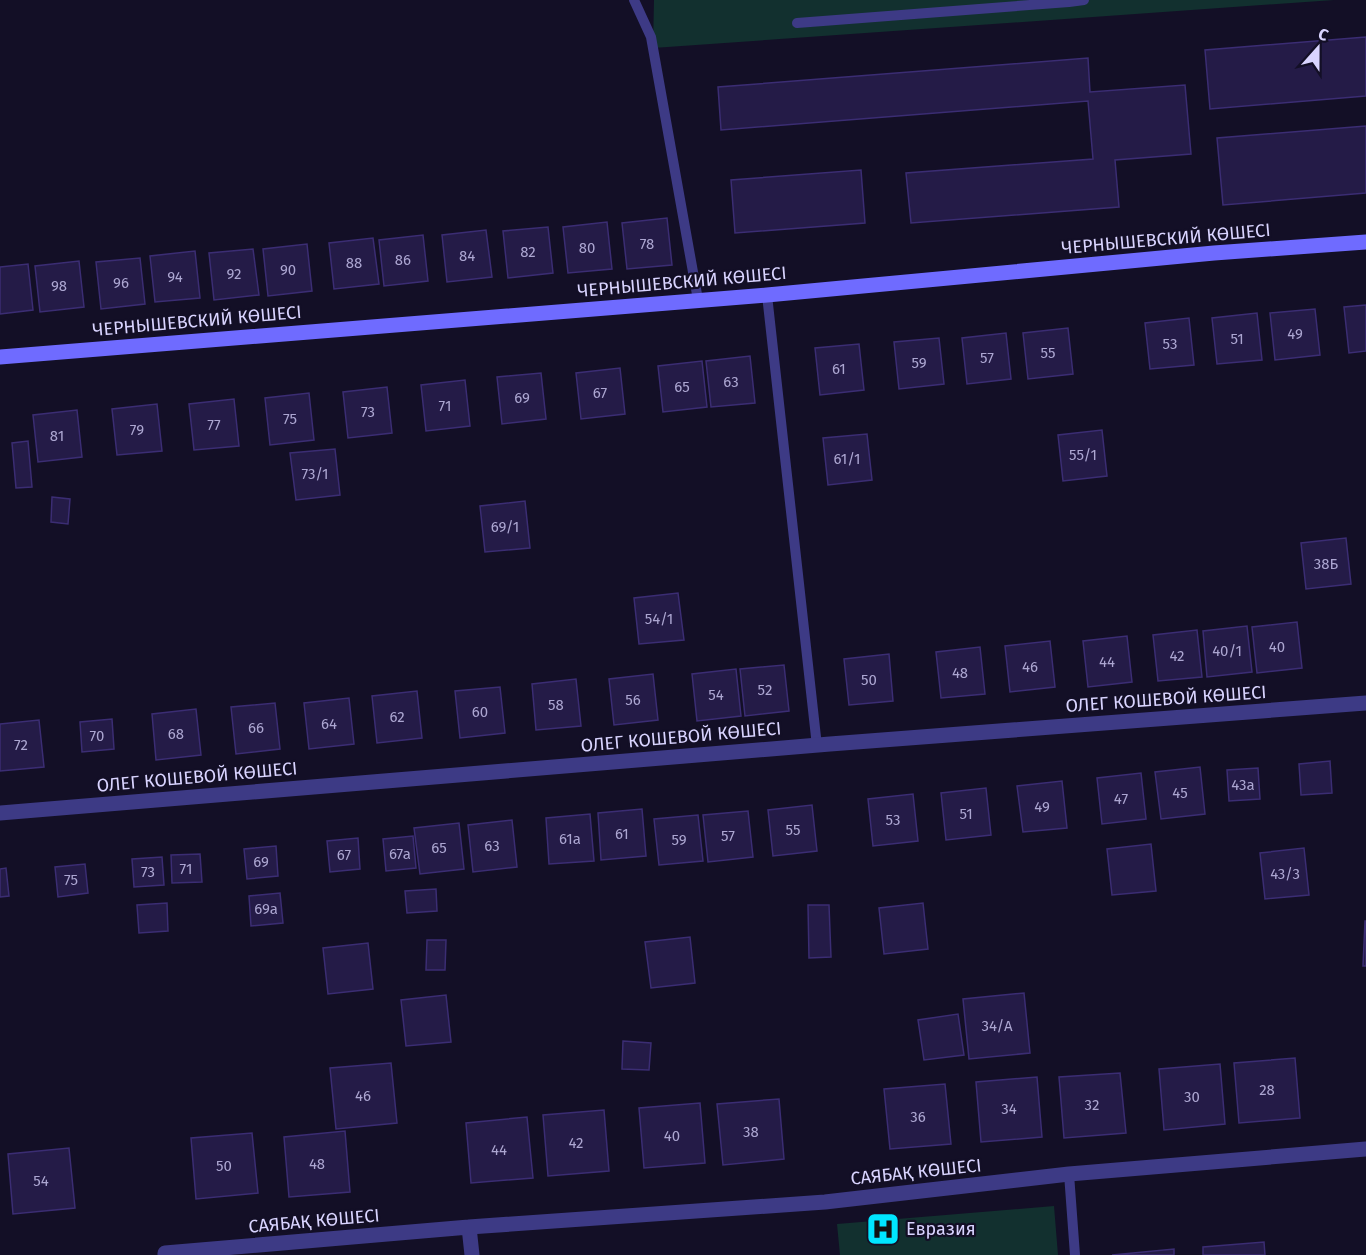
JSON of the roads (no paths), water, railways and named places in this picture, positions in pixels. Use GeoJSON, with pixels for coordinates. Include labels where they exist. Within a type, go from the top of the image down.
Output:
{"type":"FeatureCollection","features":[{"type":"Feature","properties":{"kind":"street","name":"ЧЕРНЫШЕВСКИЙ КӨШЕСІ"},"geometry":{"type":"LineString","coordinates":[[0,357],[767,295],[1202,254],[1366,242]]}},
{"type":"Feature","properties":{"kind":"street","name":"ОЛЕГ КОШЕВОЙ КӨШЕСІ"},"geometry":{"type":"LineString","coordinates":[[0,813],[1366,703]]}},
{"type":"Feature","properties":{"kind":"street","name":"САЯБАҚ КӨШЕСІ"},"geometry":{"type":"LineString","coordinates":[[165,1255],[165,1253],[469,1227],[825,1202],[1069,1174],[1366,1149]]}},
{"type":"Feature","properties":{"kind":"street"},"geometry":{"type":"LineString","coordinates":[[469,1227],[472,1255]]}},
{"type":"Feature","properties":{"kind":"lane"},"geometry":{"type":"LineString","coordinates":[[634,0],[651,37],[698,300]]}},
{"type":"Feature","properties":{"kind":"lane"},"geometry":{"type":"LineString","coordinates":[[797,23],[1084,0]]}},
{"type":"Feature","properties":{"kind":"lane"},"geometry":{"type":"LineString","coordinates":[[767,295],[817,746]]}},
{"type":"Feature","properties":{"kind":"lane"},"geometry":{"type":"LineString","coordinates":[[1069,1174],[1075,1255]]}},
{"type":"Feature","properties":{"kind":"place","name":"Евразия"},"geometry":{"type":"Point","coordinates":[883,1229]}}]}
